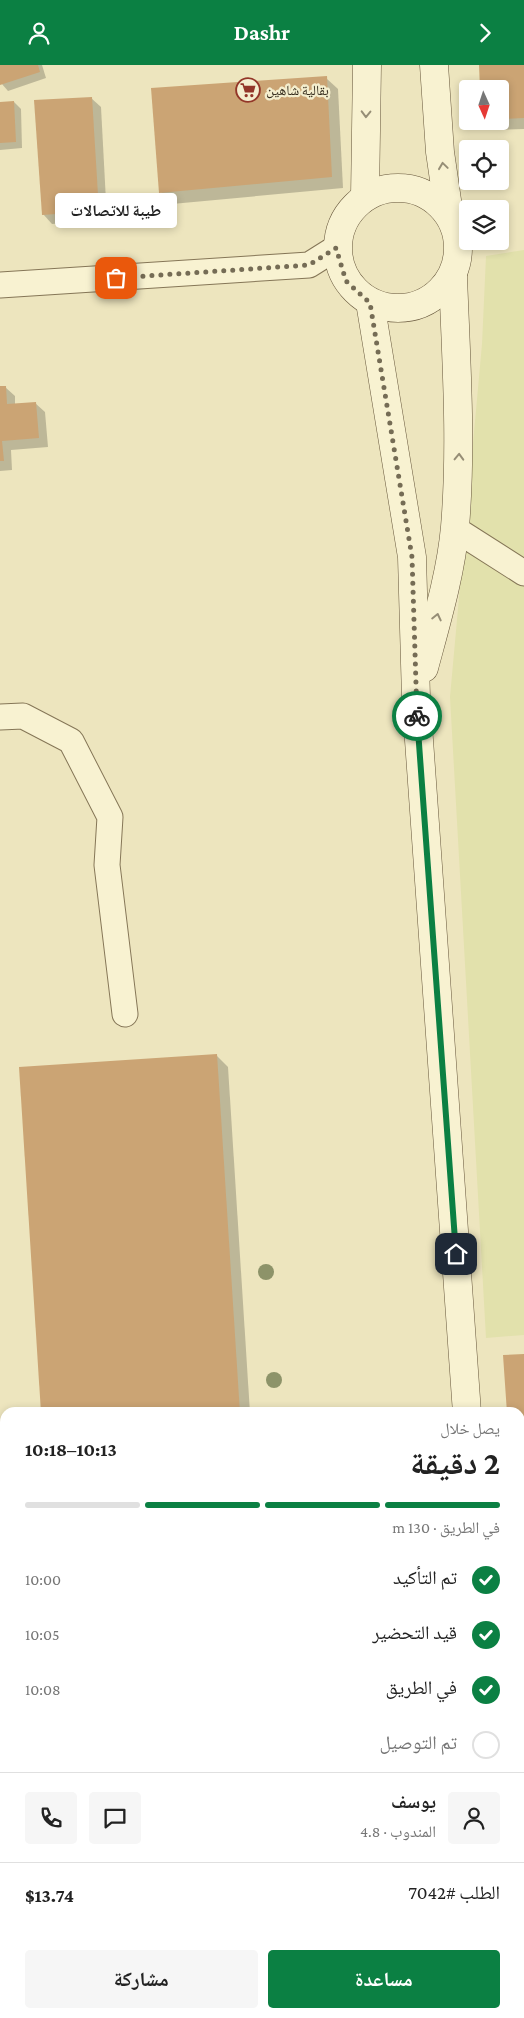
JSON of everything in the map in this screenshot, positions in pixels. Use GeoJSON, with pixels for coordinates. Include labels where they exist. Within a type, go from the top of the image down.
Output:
{"type":"FeatureCollection","features":[{"type":"Feature","properties":{"kind":"street"},"geometry":{"type":"LineString","coordinates":[[364,197],[367,65]]}},
{"type":"Feature","properties":{"kind":"street"},"geometry":{"type":"LineString","coordinates":[[416,698],[438,614],[455,529],[459,454],[453,276],[459,242],[449,214],[440,152],[434,65]]}},
{"type":"Feature","properties":{"kind":"street"},"geometry":{"type":"LineString","coordinates":[[449,214],[426,194],[395,187],[364,197],[343,220],[336,248],[346,281],[370,303],[401,309],[409,307],[431,299],[453,276]]}},
{"type":"Feature","properties":{"kind":"street"},"geometry":{"type":"LineString","coordinates":[[0,285],[309,265],[336,248]]}},
{"type":"Feature","properties":{"kind":"street"},"geometry":{"type":"LineString","coordinates":[[370,303],[412,557],[416,698],[467,1407]]}},
{"type":"Feature","properties":{"kind":"street"},"geometry":{"type":"LineString","coordinates":[[455,529],[524,573]]}},
{"type":"Feature","properties":{"kind":"street"},"geometry":{"type":"LineString","coordinates":[[0,717],[23,716],[71,741],[110,817],[107,865],[125,1013]]}},
{"type":"Feature","properties":{"kind":"green space"},"geometry":{"type":"Polygon","coordinates":[[[524,250],[524,1335],[486,1338],[450,697],[482,344],[486,256],[524,250]]]}},
{"type":"Feature","properties":{"kind":"building"},"geometry":{"type":"Polygon","coordinates":[[[0,65],[38,65],[40,72],[0,85],[0,65]]]}},
{"type":"Feature","properties":{"kind":"building"},"geometry":{"type":"Polygon","coordinates":[[[479,65],[524,65],[524,118],[509,119],[509,80],[480,80],[479,65]]]}},
{"type":"Feature","properties":{"kind":"building"},"geometry":{"type":"Polygon","coordinates":[[[327,76],[332,177],[159,193],[151,88],[327,76]]]}},
{"type":"Feature","properties":{"kind":"building"},"geometry":{"type":"Polygon","coordinates":[[[92,97],[99,211],[42,215],[34,100],[92,97]]]}},
{"type":"Feature","properties":{"kind":"building"},"geometry":{"type":"Polygon","coordinates":[[[14,101],[16,142],[0,143],[0,102],[14,101]]]}},
{"type":"Feature","properties":{"kind":"building"},"geometry":{"type":"Polygon","coordinates":[[[0,386],[6,386],[7,404],[36,402],[39,438],[2,441],[4,461],[0,461],[0,386]]]}},
{"type":"Feature","properties":{"kind":"building"},"geometry":{"type":"Polygon","coordinates":[[[217,1054],[240,1407],[41,1407],[19,1067],[217,1054]]]}},
{"type":"Feature","properties":{"kind":"building"},"geometry":{"type":"Polygon","coordinates":[[[524,1354],[524,1407],[507,1407],[503,1355],[524,1354]]]}},
{"type":"Feature","properties":{"kind":"way so far"},"geometry":{"type":"LineString","coordinates":[[116,278],[309,265],[336,248],[346,281],[370,303],[412,557],[417,716]]}},
{"type":"Feature","properties":{"kind":"place","name":"بقالية شاهين"},"geometry":{"type":"Point","coordinates":[248,90]}},
{"type":"Feature","properties":{"kind":"place","name":"طيبة للاتصالات"},"geometry":{"type":"Point","coordinates":[116,278]}},
{"type":"Feature","properties":{"kind":"route"},"geometry":{"type":"LineString","coordinates":[[417,716],[456,1254]]}}]}
